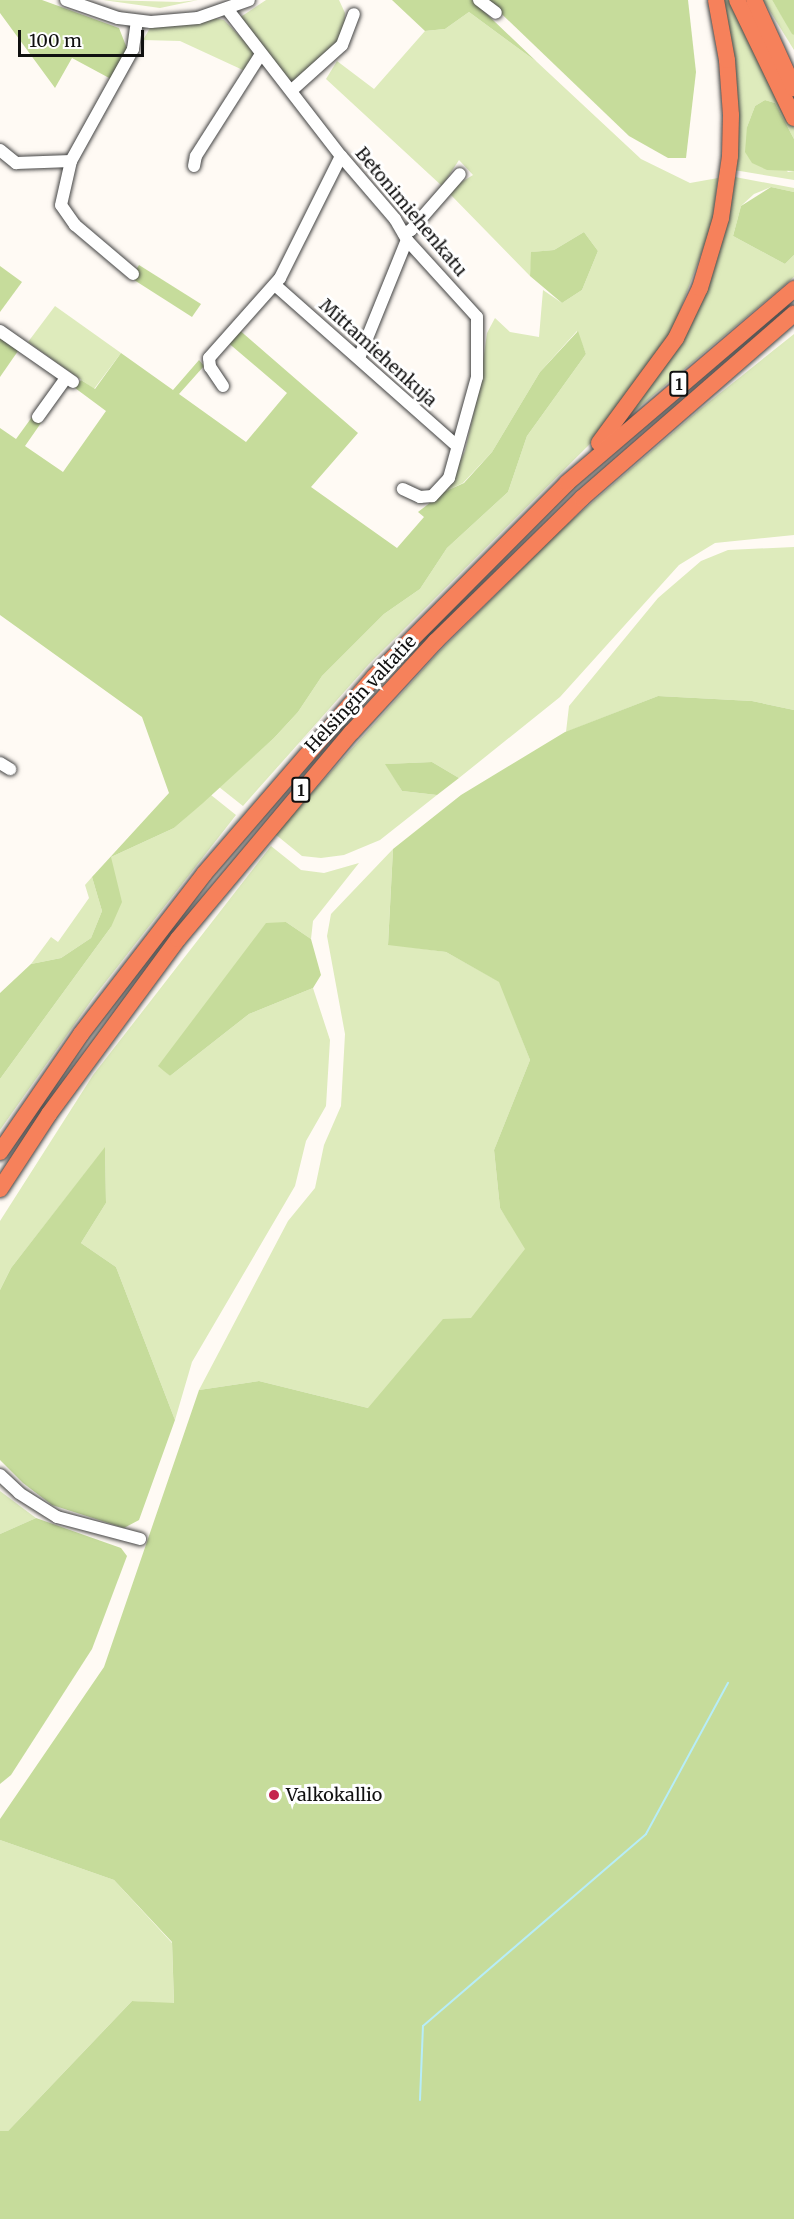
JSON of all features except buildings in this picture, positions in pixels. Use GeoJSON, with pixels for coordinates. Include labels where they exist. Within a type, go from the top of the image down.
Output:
{"type":"FeatureCollection","features":[{"type":"Feature","properties":{"kind":"highway"},"geometry":{"type":"LineString","coordinates":[[567,483],[655,372],[691,308],[708,265],[727,190],[731,134],[727,60],[716,0]]}},
{"type":"Feature","properties":{"kind":"highway"},"geometry":{"type":"LineString","coordinates":[[737,0],[794,118]]}},
{"type":"Feature","properties":{"kind":"highway"},"geometry":{"type":"LineString","coordinates":[[754,0],[794,62]]}},
{"type":"Feature","properties":{"kind":"highway"},"geometry":{"type":"LineString","coordinates":[[754,0],[794,88]]}},
{"type":"Feature","properties":{"kind":"highway","name":"Helsingin valtatie"},"geometry":{"type":"LineString","coordinates":[[0,1152],[123,977],[291,769],[422,627],[567,483],[794,289]]}},
{"type":"Feature","properties":{"kind":"highway","name":"Helsingin valtatie"},"geometry":{"type":"LineString","coordinates":[[0,1189],[49,1114],[178,939],[330,756],[505,572],[652,434],[794,314]]}},
{"type":"Feature","properties":{"kind":"highway"},"geometry":{"type":"LineString","coordinates":[[757,344],[794,321]]}},
{"type":"Feature","properties":{"kind":"street"},"geometry":{"type":"LineString","coordinates":[[66,0],[137,22],[198,18],[228,10],[249,0]]}},
{"type":"Feature","properties":{"kind":"street"},"geometry":{"type":"LineString","coordinates":[[480,0],[496,13]]}},
{"type":"Feature","properties":{"kind":"street","name":"Betonimiehenkatu"},"geometry":{"type":"LineString","coordinates":[[228,10],[292,90],[340,156],[405,237],[474,312],[479,323],[477,377],[449,478],[437,494],[420,497],[403,489]]}},
{"type":"Feature","properties":{"kind":"street"},"geometry":{"type":"LineString","coordinates":[[292,90],[342,45],[354,14]]}},
{"type":"Feature","properties":{"kind":"street"},"geometry":{"type":"LineString","coordinates":[[133,274],[67,216],[61,205],[61,193],[71,161],[133,49],[137,22]]}},
{"type":"Feature","properties":{"kind":"street"},"geometry":{"type":"LineString","coordinates":[[194,166],[196,156],[261,54]]}},
{"type":"Feature","properties":{"kind":"street"},"geometry":{"type":"LineString","coordinates":[[0,150],[16,162],[71,161]]}},
{"type":"Feature","properties":{"kind":"street"},"geometry":{"type":"LineString","coordinates":[[223,386],[210,367],[209,358],[275,285],[340,156]]}},
{"type":"Feature","properties":{"kind":"street"},"geometry":{"type":"LineString","coordinates":[[358,358],[405,237],[460,174]]}},
{"type":"Feature","properties":{"kind":"street","name":"Mittamiehenkuja"},"geometry":{"type":"LineString","coordinates":[[275,285],[457,446]]}},
{"type":"Feature","properties":{"kind":"street"},"geometry":{"type":"LineString","coordinates":[[0,331],[70,380],[38,417]]}},
{"type":"Feature","properties":{"kind":"street"},"geometry":{"type":"LineString","coordinates":[[0,1475],[19,1493],[57,1517],[140,1539]]}},
{"type":"Feature","properties":{"kind":"green space"},"geometry":{"type":"Polygon","coordinates":[[[0,0],[42,0],[119,28],[128,51],[111,79],[72,58],[55,88],[0,13],[0,0]]]}},
{"type":"Feature","properties":{"kind":"green space"},"geometry":{"type":"Polygon","coordinates":[[[103,0],[180,2],[198,0],[160,8],[103,0]]]}},
{"type":"Feature","properties":{"kind":"green space"},"geometry":{"type":"Polygon","coordinates":[[[266,0],[339,0],[345,13],[344,37],[298,81],[291,82],[239,18],[266,0]]]}},
{"type":"Feature","properties":{"kind":"green space"},"geometry":{"type":"Polygon","coordinates":[[[392,0],[472,0],[537,62],[469,12],[445,29],[425,31],[392,0]]]}},
{"type":"Feature","properties":{"kind":"green space"},"geometry":{"type":"Polygon","coordinates":[[[487,0],[688,0],[696,72],[686,158],[668,158],[629,136],[487,0]]]}},
{"type":"Feature","properties":{"kind":"green space"},"geometry":{"type":"Polygon","coordinates":[[[721,0],[733,0],[794,128],[794,139],[775,103],[765,100],[755,106],[747,127],[788,172],[794,171],[794,180],[734,170],[721,0]]]}},
{"type":"Feature","properties":{"kind":"green space"},"geometry":{"type":"Polygon","coordinates":[[[763,0],[772,0],[794,35],[794,50],[763,0]]]}},
{"type":"Feature","properties":{"kind":"green space"},"geometry":{"type":"Polygon","coordinates":[[[772,0],[794,0],[794,35],[792,34],[772,0]]]}},
{"type":"Feature","properties":{"kind":"green space"},"geometry":{"type":"Polygon","coordinates":[[[469,12],[537,62],[641,159],[690,183],[718,178],[712,225],[673,329],[608,426],[369,664],[243,806],[219,787],[274,738],[298,712],[322,676],[384,614],[420,589],[447,548],[508,492],[527,436],[586,354],[577,331],[540,372],[492,452],[463,483],[444,492],[465,451],[479,390],[487,333],[495,318],[510,332],[539,337],[543,290],[562,303],[582,290],[598,251],[584,232],[554,250],[532,252],[530,276],[447,191],[473,175],[459,160],[442,186],[326,79],[337,61],[374,89],[425,31],[445,29],[469,12]]]}},
{"type":"Feature","properties":{"kind":"green space"},"geometry":{"type":"Polygon","coordinates":[[[214,18],[224,20],[255,52],[245,71],[180,41],[143,40],[150,28],[214,18]]]}},
{"type":"Feature","properties":{"kind":"green space"},"geometry":{"type":"Polygon","coordinates":[[[765,100],[775,103],[794,139],[794,171],[767,170],[752,163],[745,152],[747,127],[755,106],[765,100]]]}},
{"type":"Feature","properties":{"kind":"green space"},"geometry":{"type":"Polygon","coordinates":[[[735,177],[794,188],[794,192],[771,187],[754,194],[741,206],[733,236],[785,264],[794,255],[794,277],[631,414],[661,369],[735,177]]]}},
{"type":"Feature","properties":{"kind":"green space"},"geometry":{"type":"Polygon","coordinates":[[[771,187],[794,192],[794,255],[785,264],[733,236],[741,206],[771,187]]]}},
{"type":"Feature","properties":{"kind":"green space"},"geometry":{"type":"Polygon","coordinates":[[[584,232],[598,251],[582,290],[562,303],[530,276],[531,252],[554,250],[584,232]]]}},
{"type":"Feature","properties":{"kind":"green space"},"geometry":{"type":"Polygon","coordinates":[[[139,265],[201,304],[192,317],[131,278],[139,265]]]}},
{"type":"Feature","properties":{"kind":"green space"},"geometry":{"type":"Polygon","coordinates":[[[0,266],[22,282],[0,312],[0,266]]]}},
{"type":"Feature","properties":{"kind":"green space"},"geometry":{"type":"Polygon","coordinates":[[[55,306],[121,353],[94,389],[28,342],[55,306]]]}},
{"type":"Feature","properties":{"kind":"green space"},"geometry":{"type":"Polygon","coordinates":[[[237,328],[358,433],[311,487],[397,548],[424,517],[418,512],[444,492],[464,483],[492,452],[540,372],[578,331],[586,354],[527,436],[508,492],[447,548],[420,589],[384,614],[322,676],[298,712],[274,738],[203,803],[174,828],[111,857],[122,902],[111,927],[0,1079],[0,993],[31,964],[61,958],[91,938],[102,911],[92,877],[169,793],[142,717],[0,615],[0,428],[16,439],[32,417],[41,423],[25,446],[63,472],[106,411],[75,388],[81,380],[95,389],[121,353],[173,390],[199,360],[204,366],[179,394],[246,442],[287,393],[226,341],[237,328]]]}},
{"type":"Feature","properties":{"kind":"green space"},"geometry":{"type":"Polygon","coordinates":[[[794,334],[794,535],[715,543],[679,565],[560,697],[459,778],[432,762],[386,764],[402,791],[437,795],[380,840],[344,855],[321,858],[302,856],[275,834],[436,655],[559,531],[699,410],[794,334]]]}},
{"type":"Feature","properties":{"kind":"green space"},"geometry":{"type":"Polygon","coordinates":[[[0,338],[18,351],[0,377],[0,338]]]}},
{"type":"Feature","properties":{"kind":"green space"},"geometry":{"type":"Polygon","coordinates":[[[794,547],[794,710],[752,701],[658,696],[566,732],[569,706],[658,598],[701,561],[728,550],[794,547]]]}},
{"type":"Feature","properties":{"kind":"green space"},"geometry":{"type":"Polygon","coordinates":[[[658,696],[752,701],[794,710],[794,2219],[0,2219],[0,2131],[8,2131],[132,2001],[174,2003],[172,1942],[114,1880],[0,1840],[0,1819],[104,1667],[199,1390],[259,1381],[368,1408],[443,1319],[471,1318],[525,1249],[500,1208],[494,1150],[530,1060],[499,982],[446,952],[388,945],[393,849],[461,795],[565,732],[658,696]]]}},
{"type":"Feature","properties":{"kind":"green space"},"geometry":{"type":"Polygon","coordinates":[[[794,736],[794,1412],[368,1408],[259,1381],[199,1390],[288,1221],[315,1188],[324,1145],[341,1106],[345,1034],[327,936],[331,914],[393,849],[388,944],[446,952],[500,982],[530,1060],[494,1150],[500,1208],[521,1240],[794,736]]]}},
{"type":"Feature","properties":{"kind":"green space"},"geometry":{"type":"Polygon","coordinates":[[[432,762],[459,778],[437,795],[402,791],[385,764],[432,762]]]}},
{"type":"Feature","properties":{"kind":"green space"},"geometry":{"type":"Polygon","coordinates":[[[211,795],[236,815],[93,998],[0,1130],[0,1079],[111,927],[111,857],[174,828],[211,795]]]}},
{"type":"Feature","properties":{"kind":"green space"},"geometry":{"type":"Polygon","coordinates":[[[271,846],[301,870],[324,873],[359,863],[313,921],[311,939],[286,922],[159,1065],[170,1076],[249,1014],[313,988],[330,1040],[326,1106],[306,1141],[295,1186],[192,1362],[175,1420],[116,1267],[81,1243],[106,1203],[105,1148],[11,1268],[0,1290],[0,1221],[93,1075],[271,846]]]}},
{"type":"Feature","properties":{"kind":"green space"},"geometry":{"type":"Polygon","coordinates":[[[92,877],[102,911],[91,938],[61,958],[31,964],[51,937],[58,942],[89,898],[85,885],[92,877]]]}},
{"type":"Feature","properties":{"kind":"green space"},"geometry":{"type":"Polygon","coordinates":[[[286,922],[311,939],[321,975],[313,988],[249,1014],[170,1076],[158,1066],[266,923],[286,922]]]}},
{"type":"Feature","properties":{"kind":"green space"},"geometry":{"type":"Polygon","coordinates":[[[105,1147],[106,1203],[81,1243],[116,1267],[175,1420],[139,1520],[124,1528],[52,1505],[23,1483],[0,1460],[0,1290],[11,1268],[105,1147]]]}},
{"type":"Feature","properties":{"kind":"green space"},"geometry":{"type":"Polygon","coordinates":[[[0,1491],[36,1518],[0,1534],[0,1491]]]}},
{"type":"Feature","properties":{"kind":"green space"},"geometry":{"type":"Polygon","coordinates":[[[36,1518],[121,1548],[127,1556],[92,1649],[11,1775],[0,1784],[0,1534],[36,1518]]]}},
{"type":"Feature","properties":{"kind":"green space"},"geometry":{"type":"Polygon","coordinates":[[[0,1840],[114,1880],[172,1943],[174,2004],[132,2001],[8,2131],[0,2131],[0,1840]]]}},
{"type":"Feature","properties":{"kind":"waterway"},"geometry":{"type":"LineString","coordinates":[[420,2100],[423,2026],[646,1834],[728,1683]]}},
{"type":"Feature","properties":{"kind":"place","name":"Valkokallio"},"geometry":{"type":"Point","coordinates":[274,1795]}}]}
